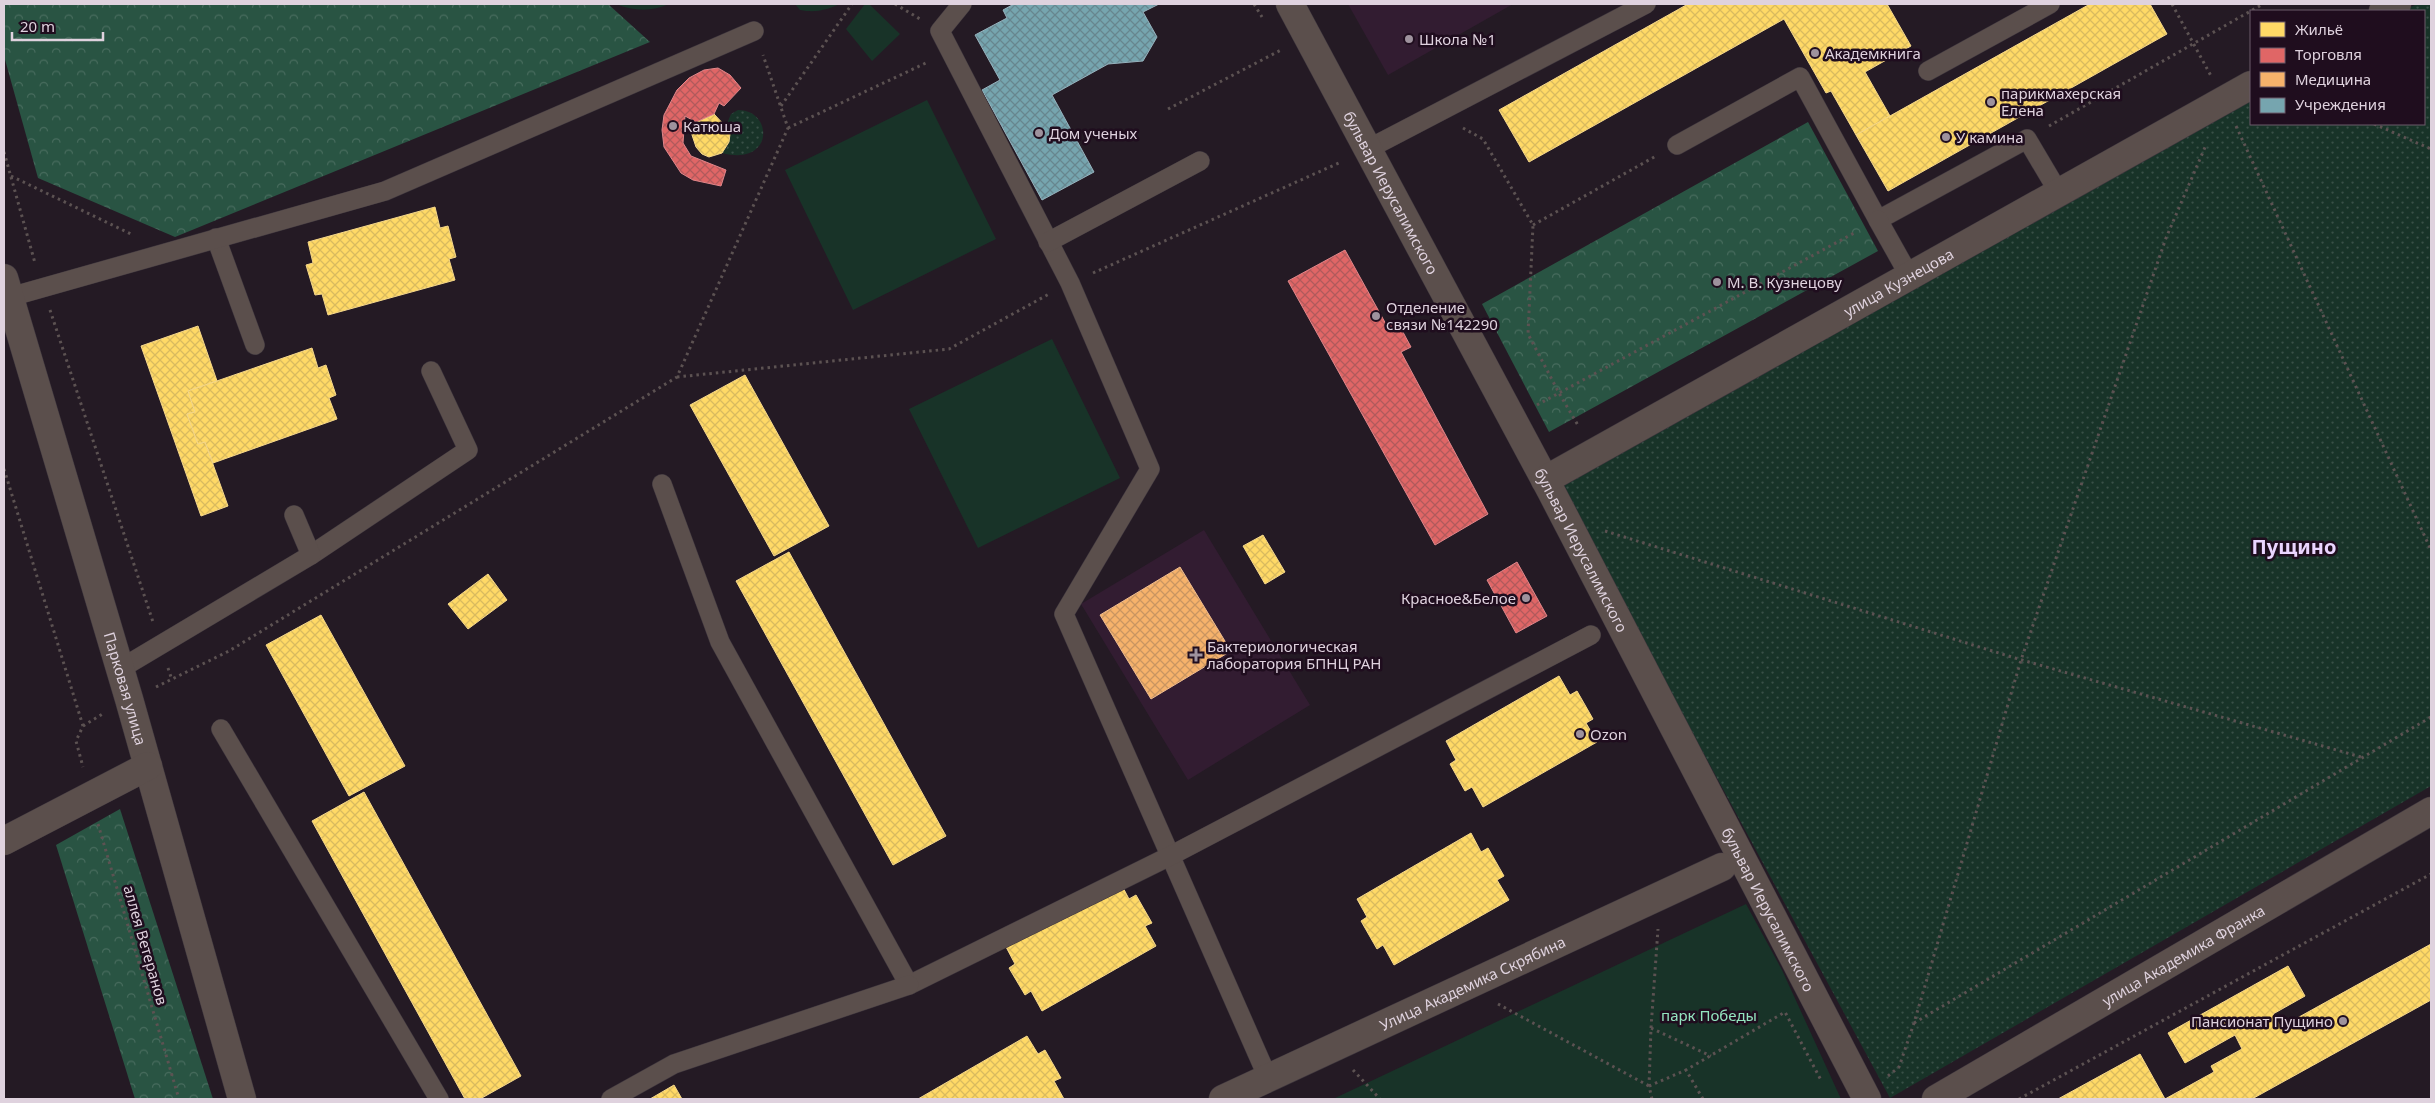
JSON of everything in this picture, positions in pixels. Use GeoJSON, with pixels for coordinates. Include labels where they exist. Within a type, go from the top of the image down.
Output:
{"type":"FeatureCollection","features":[{"type":"Feature","properties":{"kind":"street","name":"бульвар Иерусалимского"},"geometry":{"type":"LineString","coordinates":[[1290,4],[1566,519],[1866,1097]]}},
{"type":"Feature","properties":{"kind":"street"},"geometry":{"type":"LineString","coordinates":[[2386,10],[2397,4]]}},
{"type":"Feature","properties":{"kind":"street","name":"улица Кузнецова"},"geometry":{"type":"LineString","coordinates":[[1545,480],[2250,87]]}},
{"type":"Feature","properties":{"kind":"street","name":"Парковая улица"},"geometry":{"type":"LineString","coordinates":[[7,288],[129,698],[242,1099]]}},
{"type":"Feature","properties":{"kind":"street"},"geometry":{"type":"LineString","coordinates":[[4,841],[148,766]]}},
{"type":"Feature","properties":{"kind":"street","name":"улица Академика Франка"},"geometry":{"type":"LineString","coordinates":[[1936,1099],[2431,811]]}},
{"type":"Feature","properties":{"kind":"street","name":"Улица Академика Скрябина"},"geometry":{"type":"LineString","coordinates":[[1223,1099],[1722,868]]}},
{"type":"Feature","properties":{"kind":"lane"},"geometry":{"type":"LineString","coordinates":[[962,4],[940,31],[1070,283],[1150,469],[1064,614],[1268,1078]]}},
{"type":"Feature","properties":{"kind":"lane"},"geometry":{"type":"LineString","coordinates":[[1928,72],[2050,4]]}},
{"type":"Feature","properties":{"kind":"lane"},"geometry":{"type":"LineString","coordinates":[[1368,149],[1638,5]]}},
{"type":"Feature","properties":{"kind":"lane"},"geometry":{"type":"LineString","coordinates":[[7,288],[42,287],[385,191],[754,31]]}},
{"type":"Feature","properties":{"kind":"lane"},"geometry":{"type":"LineString","coordinates":[[1677,145],[1800,77],[1910,277]]}},
{"type":"Feature","properties":{"kind":"lane"},"geometry":{"type":"LineString","coordinates":[[1878,220],[2027,139],[2059,193]]}},
{"type":"Feature","properties":{"kind":"lane"},"geometry":{"type":"LineString","coordinates":[[1048,242],[1200,161]]}},
{"type":"Feature","properties":{"kind":"lane"},"geometry":{"type":"LineString","coordinates":[[216,238],[255,345]]}},
{"type":"Feature","properties":{"kind":"lane"},"geometry":{"type":"LineString","coordinates":[[120,669],[311,555],[468,450],[431,371]]}},
{"type":"Feature","properties":{"kind":"lane"},"geometry":{"type":"LineString","coordinates":[[662,484],[720,642],[909,985]]}},
{"type":"Feature","properties":{"kind":"lane"},"geometry":{"type":"LineString","coordinates":[[294,515],[311,555]]}},
{"type":"Feature","properties":{"kind":"lane"},"geometry":{"type":"LineString","coordinates":[[611,1099],[674,1064],[909,985],[1170,856],[1591,635]]}},
{"type":"Feature","properties":{"kind":"lane"},"geometry":{"type":"LineString","coordinates":[[221,730],[439,1099]]}},
{"type":"Feature","properties":{"kind":"path"},"geometry":{"type":"LineString","coordinates":[[781,106],[852,4]]}},
{"type":"Feature","properties":{"kind":"path"},"geometry":{"type":"LineString","coordinates":[[2172,4],[2224,100],[2431,550]]}},
{"type":"Feature","properties":{"kind":"path"},"geometry":{"type":"LineString","coordinates":[[2027,139],[2250,12]]}},
{"type":"Feature","properties":{"kind":"path"},"geometry":{"type":"LineString","coordinates":[[754,31],[788,128]]}},
{"type":"Feature","properties":{"kind":"path"},"geometry":{"type":"LineString","coordinates":[[677,377],[788,128],[951,51]]}},
{"type":"Feature","properties":{"kind":"path"},"geometry":{"type":"LineString","coordinates":[[1168,109],[1280,51]]}},
{"type":"Feature","properties":{"kind":"path"},"geometry":{"type":"LineString","coordinates":[[1866,1097],[1899,1067],[1914,1023],[2021,660],[2166,238],[2224,100]]}},
{"type":"Feature","properties":{"kind":"path"},"geometry":{"type":"LineString","coordinates":[[1436,114],[1484,139],[1533,225],[1528,334],[1593,453]]}},
{"type":"Feature","properties":{"kind":"path"},"geometry":{"type":"LineString","coordinates":[[2376,125],[2431,149]]}},
{"type":"Feature","properties":{"kind":"path"},"geometry":{"type":"LineString","coordinates":[[1533,225],[1677,145]]}},
{"type":"Feature","properties":{"kind":"path"},"geometry":{"type":"LineString","coordinates":[[4,469],[83,726],[129,698],[172,680],[229,651],[677,377],[950,349],[1070,283],[1368,149]]}},
{"type":"Feature","properties":{"kind":"path"},"geometry":{"type":"LineString","coordinates":[[4,152],[42,287],[153,624]]}},
{"type":"Feature","properties":{"kind":"path"},"geometry":{"type":"LineString","coordinates":[[11,176],[168,252]]}},
{"type":"Feature","properties":{"kind":"path"},"geometry":{"type":"LineString","coordinates":[[1559,393],[1878,220]]}},
{"type":"Feature","properties":{"kind":"path"},"geometry":{"type":"LineString","coordinates":[[1566,519],[2021,660],[2361,757]]}},
{"type":"Feature","properties":{"kind":"path"},"geometry":{"type":"LineString","coordinates":[[166,661],[172,680]]}},
{"type":"Feature","properties":{"kind":"path"},"geometry":{"type":"LineString","coordinates":[[1914,1023],[2431,717]]}},
{"type":"Feature","properties":{"kind":"path","name":"аллея Ветеранов"},"geometry":{"type":"LineString","coordinates":[[83,726],[76,741],[179,1099]]}},
{"type":"Feature","properties":{"kind":"path"},"geometry":{"type":"LineString","coordinates":[[2018,1099],[2431,874]]}},
{"type":"Feature","properties":{"kind":"path"},"geometry":{"type":"LineString","coordinates":[[1652,1099],[1649,1086],[1651,1028],[1658,926]]}},
{"type":"Feature","properties":{"kind":"path"},"geometry":{"type":"LineString","coordinates":[[1494,1002],[1649,1086]]}},
{"type":"Feature","properties":{"kind":"path"},"geometry":{"type":"LineString","coordinates":[[1649,1086],[1686,1070],[1785,1012],[1827,1091]]}},
{"type":"Feature","properties":{"kind":"path"},"geometry":{"type":"LineString","coordinates":[[1651,1028],[1711,1056]]}},
{"type":"Feature","properties":{"kind":"path"},"geometry":{"type":"LineString","coordinates":[[1347,1064],[1380,1099]]}},
{"type":"Feature","properties":{"kind":"path"},"geometry":{"type":"LineString","coordinates":[[1686,1070],[1703,1099]]}},
{"type":"Feature","properties":{"kind":"shaded area","name":"Школа №1"},"geometry":{"type":"Polygon","coordinates":[[[1348,4],[1513,4],[1388,75],[1348,4]]]}},
{"type":"Feature","properties":{"kind":"shaded area","name":"Бактериологическая лаборатория БПНЦ РАН"},"geometry":{"type":"Polygon","coordinates":[[[1204,530],[1310,705],[1188,780],[1081,604],[1204,530]]]}},
{"type":"Feature","properties":{"kind":"green space"},"geometry":{"type":"Polygon","coordinates":[[[4,4],[608,4],[650,42],[175,237],[38,178],[4,56],[4,4]]]}},
{"type":"Feature","properties":{"kind":"green space"},"geometry":{"type":"Polygon","coordinates":[[[616,4],[669,4],[663,7],[642,10],[616,4]]]}},
{"type":"Feature","properties":{"kind":"green space"},"geometry":{"type":"Polygon","coordinates":[[[795,4],[840,4],[811,11],[800,10],[795,4]]]}},
{"type":"Feature","properties":{"kind":"green space"},"geometry":{"type":"Polygon","coordinates":[[[865,4],[869,4],[900,34],[872,61],[846,29],[865,4]]]}},
{"type":"Feature","properties":{"kind":"green space"},"geometry":{"type":"Polygon","coordinates":[[[2417,4],[2431,4],[2431,786],[1890,1098],[1579,523],[1551,491],[2250,93],[2250,125],[2425,125],[2425,10],[2405,10],[2417,4]]]}},
{"type":"Feature","properties":{"kind":"green space"},"geometry":{"type":"Polygon","coordinates":[[[927,100],[996,239],[853,310],[785,170],[927,100]]]}},
{"type":"Feature","properties":{"kind":"green space"},"geometry":{"type":"Polygon","coordinates":[[[738,110],[750,112],[758,119],[762,127],[763,137],[759,146],[752,152],[739,155],[722,153],[729,142],[728,121],[731,114],[738,110]]]}},
{"type":"Feature","properties":{"kind":"green space"},"geometry":{"type":"Polygon","coordinates":[[[1808,122],[1878,251],[1549,432],[1482,304],[1808,122]]]}},
{"type":"Feature","properties":{"kind":"green space"},"geometry":{"type":"Polygon","coordinates":[[[1052,339],[1120,478],[978,548],[909,409],[1052,339]]]}},
{"type":"Feature","properties":{"kind":"green space"},"geometry":{"type":"Polygon","coordinates":[[[120,809],[213,1099],[135,1099],[56,845],[120,809]]]}},
{"type":"Feature","properties":{"kind":"green space","name":"парк Победы"},"geometry":{"type":"Polygon","coordinates":[[[1746,904],[1782,970],[1841,1099],[1333,1099],[1746,904]]]}},
{"type":"Feature","properties":{"kind":"building: Жильё"},"geometry":{"type":"Polygon","coordinates":[[[1688,4],[1887,4],[1911,46],[1865,72],[1890,116],[1856,135],[1831,91],[1826,93],[1784,19],[1529,162],[1499,110],[1688,4]]]}},
{"type":"Feature","properties":{"kind":"building: Жильё"},"geometry":{"type":"Polygon","coordinates":[[[2090,4],[2150,4],[2167,34],[1888,191],[1856,135],[2090,4]]]}},
{"type":"Feature","properties":{"kind":"building: Жильё"},"geometry":{"type":"Polygon","coordinates":[[[714,114],[730,134],[729,142],[722,153],[709,157],[702,154],[696,147],[691,132],[696,122],[714,114]]]}},
{"type":"Feature","properties":{"kind":"building: Жильё"},"geometry":{"type":"Polygon","coordinates":[[[435,207],[440,228],[448,226],[456,257],[449,259],[455,280],[328,315],[322,294],[315,295],[306,265],[313,263],[308,242],[435,207]]]}},
{"type":"Feature","properties":{"kind":"building: Жильё"},"geometry":{"type":"Polygon","coordinates":[[[198,326],[217,381],[188,391],[195,412],[187,414],[198,444],[205,442],[228,506],[201,516],[141,346],[198,326]]]}},
{"type":"Feature","properties":{"kind":"building: Жильё"},"geometry":{"type":"Polygon","coordinates":[[[312,348],[318,368],[326,365],[336,395],[329,398],[337,419],[213,463],[205,442],[198,444],[187,414],[195,412],[188,391],[312,348]]]}},
{"type":"Feature","properties":{"kind":"building: Жильё"},"geometry":{"type":"Polygon","coordinates":[[[745,375],[829,526],[774,556],[690,405],[745,375]]]}},
{"type":"Feature","properties":{"kind":"building: Жильё"},"geometry":{"type":"Polygon","coordinates":[[[1263,535],[1285,572],[1265,584],[1243,546],[1263,535]]]}},
{"type":"Feature","properties":{"kind":"building: Жильё"},"geometry":{"type":"Polygon","coordinates":[[[789,552],[946,836],[893,865],[736,581],[789,552]]]}},
{"type":"Feature","properties":{"kind":"building: Жильё"},"geometry":{"type":"Polygon","coordinates":[[[488,574],[507,600],[468,629],[448,604],[488,574]]]}},
{"type":"Feature","properties":{"kind":"building: Жильё"},"geometry":{"type":"Polygon","coordinates":[[[321,615],[405,766],[349,796],[266,645],[321,615]]]}},
{"type":"Feature","properties":{"kind":"building: Жильё"},"geometry":{"type":"Polygon","coordinates":[[[1559,676],[1570,695],[1577,691],[1593,719],[1586,723],[1597,742],[1483,807],[1472,787],[1465,791],[1450,764],[1456,760],[1446,741],[1559,676]]]}},
{"type":"Feature","properties":{"kind":"building: Жильё"},"geometry":{"type":"Polygon","coordinates":[[[364,792],[521,1076],[480,1099],[465,1099],[312,821],[364,792]]]}},
{"type":"Feature","properties":{"kind":"building: Жильё"},"geometry":{"type":"Polygon","coordinates":[[[1471,833],[1481,852],[1488,848],[1504,876],[1497,880],[1509,900],[1394,965],[1383,945],[1377,949],[1361,921],[1367,917],[1357,899],[1471,833]]]}},
{"type":"Feature","properties":{"kind":"building: Жильё"},"geometry":{"type":"Polygon","coordinates":[[[1119,880],[1129,899],[1136,895],[1152,923],[1145,926],[1156,946],[1042,1011],[1031,991],[1025,995],[1009,968],[1015,964],[1005,945],[1119,880]]]}},
{"type":"Feature","properties":{"kind":"building: Жильё","name":"Пансионат Пущино"},"geometry":{"type":"Polygon","coordinates":[[[2431,944],[2431,1000],[2252,1099],[2165,1099],[2214,1072],[2211,1066],[2242,1049],[2235,1035],[2185,1063],[2168,1033],[2288,966],[2305,996],[2273,1014],[2281,1027],[2431,944]]]}},
{"type":"Feature","properties":{"kind":"building: Жильё"},"geometry":{"type":"Polygon","coordinates":[[[1027,1036],[1038,1054],[1045,1050],[1061,1078],[1054,1081],[1064,1099],[918,1099],[1027,1036]]]}},
{"type":"Feature","properties":{"kind":"building: Жильё"},"geometry":{"type":"Polygon","coordinates":[[[2140,1054],[2165,1099],[2058,1099],[2140,1054]]]}},
{"type":"Feature","properties":{"kind":"building: Жильё"},"geometry":{"type":"Polygon","coordinates":[[[674,1085],[682,1099],[650,1099],[674,1085]]]}},
{"type":"Feature","properties":{"kind":"building: Торговля","name":"Катюша"},"geometry":{"type":"Polygon","coordinates":[[[718,68],[730,75],[741,88],[724,106],[719,103],[714,114],[696,122],[685,116],[683,143],[691,156],[726,170],[721,186],[693,180],[681,173],[664,147],[662,130],[664,115],[677,90],[689,78],[704,70],[718,68]]]}},
{"type":"Feature","properties":{"kind":"building: Торговля"},"geometry":{"type":"Polygon","coordinates":[[[1345,250],[1387,326],[1397,321],[1411,347],[1401,352],[1488,514],[1435,545],[1288,281],[1345,250]]]}},
{"type":"Feature","properties":{"kind":"building: Торговля"},"geometry":{"type":"Polygon","coordinates":[[[1517,562],[1547,616],[1516,633],[1487,580],[1517,562]]]}},
{"type":"Feature","properties":{"kind":"building: Медицина"},"geometry":{"type":"Polygon","coordinates":[[[1180,567],[1231,651],[1151,699],[1100,615],[1180,567]]]}},
{"type":"Feature","properties":{"kind":"building: Учреждения","name":"Дом ученых"},"geometry":{"type":"Polygon","coordinates":[[[1014,4],[1159,4],[1143,12],[1157,37],[1143,61],[1108,64],[1052,95],[1094,172],[1042,200],[982,90],[1000,80],[975,35],[1007,18],[1003,10],[1014,4]]]}},
{"type":"Feature","properties":{"kind":"place","name":"Школа №1"},"geometry":{"type":"Point","coordinates":[1409,39]}},
{"type":"Feature","properties":{"kind":"place","name":"Академкнига"},"geometry":{"type":"Point","coordinates":[1815,53]}},
{"type":"Feature","properties":{"kind":"place","name":"парикмахерская Елена"},"geometry":{"type":"Point","coordinates":[1991,102]}},
{"type":"Feature","properties":{"kind":"place","name":"Катюша"},"geometry":{"type":"Point","coordinates":[673,126]}},
{"type":"Feature","properties":{"kind":"place","name":"Дом ученых"},"geometry":{"type":"Point","coordinates":[1039,133]}},
{"type":"Feature","properties":{"kind":"place","name":"У камина"},"geometry":{"type":"Point","coordinates":[1946,137]}},
{"type":"Feature","properties":{"kind":"place","name":"М. В. Кузнецову"},"geometry":{"type":"Point","coordinates":[1717,282]}},
{"type":"Feature","properties":{"kind":"place","name":"Отделение связи №142290"},"geometry":{"type":"Point","coordinates":[1376,316]}},
{"type":"Feature","properties":{"kind":"place","name":"Красное&Белое"},"geometry":{"type":"Point","coordinates":[1526,598]}},
{"type":"Feature","properties":{"kind":"place","name":"Бактериологическая лаборатория БПНЦ РАН"},"geometry":{"type":"Point","coordinates":[1196,655]}},
{"type":"Feature","properties":{"kind":"place","name":"Ozon"},"geometry":{"type":"Point","coordinates":[1580,734]}},
{"type":"Feature","properties":{"kind":"place","name":"Пансионат Пущино"},"geometry":{"type":"Point","coordinates":[2343,1021]}},
{"type":"Feature","properties":{"kind":"district","name":"Пущино"},"geometry":{"type":"Point","coordinates":[2294,546]}}]}
